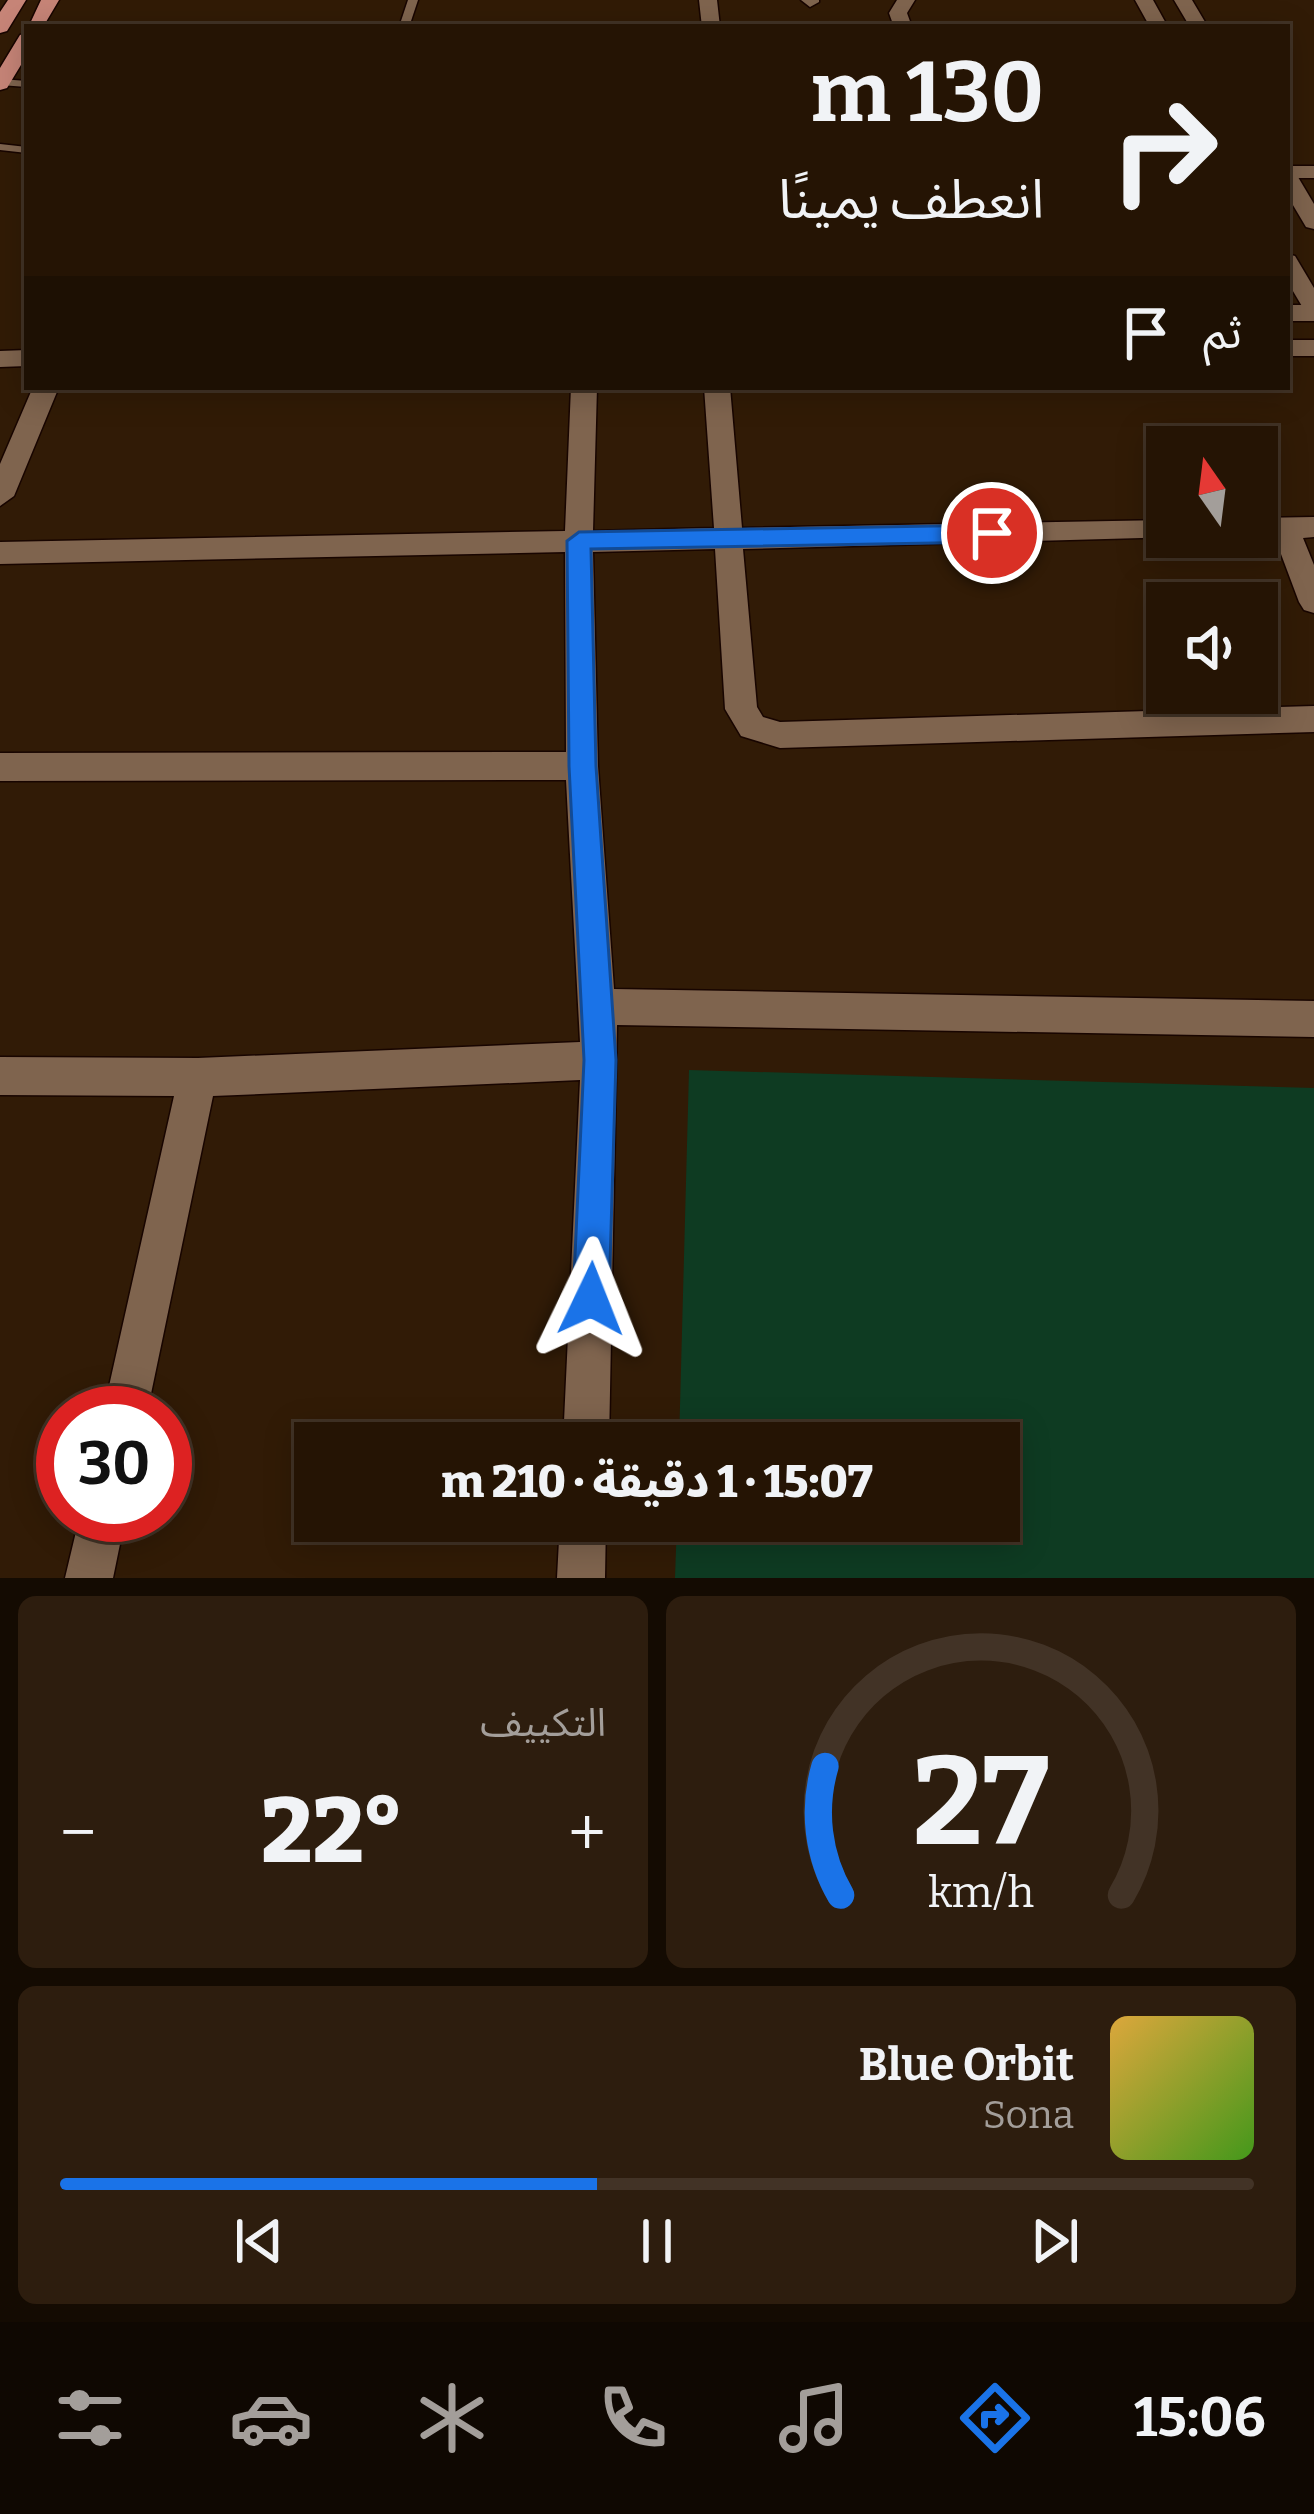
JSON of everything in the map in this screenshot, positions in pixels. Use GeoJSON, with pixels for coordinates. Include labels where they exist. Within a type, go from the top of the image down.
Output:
{"type":"FeatureCollection","features":[{"type":"Feature","properties":{"kind":"main road"},"geometry":{"type":"LineString","coordinates":[[0,27],[17,0]]}},
{"type":"Feature","properties":{"kind":"main road"},"geometry":{"type":"LineString","coordinates":[[1,83],[24,44]]}},
{"type":"Feature","properties":{"kind":"street"},"geometry":{"type":"LineString","coordinates":[[1290,180],[1314,222]]}},
{"type":"Feature","properties":{"kind":"street"},"geometry":{"type":"LineString","coordinates":[[1290,266],[1314,310]]}},
{"type":"Feature","properties":{"kind":"street"},"geometry":{"type":"LineString","coordinates":[[0,496],[45,390]]}},
{"type":"Feature","properties":{"kind":"street"},"geometry":{"type":"LineString","coordinates":[[584,390],[579,541],[582,766],[600,1060],[587,1422]]}},
{"type":"Feature","properties":{"kind":"street"},"geometry":{"type":"LineString","coordinates":[[717,390],[740,709],[752,727],[780,735],[1314,719]]}},
{"type":"Feature","properties":{"kind":"street"},"geometry":{"type":"LineString","coordinates":[[1285,528],[1314,602]]}},
{"type":"Feature","properties":{"kind":"street"},"geometry":{"type":"LineString","coordinates":[[0,553],[1146,530]]}},
{"type":"Feature","properties":{"kind":"street"},"geometry":{"type":"LineString","coordinates":[[0,767],[582,766]]}},
{"type":"Feature","properties":{"kind":"street"},"geometry":{"type":"LineString","coordinates":[[597,1007],[1314,1019]]}},
{"type":"Feature","properties":{"kind":"street"},"geometry":{"type":"LineString","coordinates":[[0,1076],[198,1077],[600,1060]]}},
{"type":"Feature","properties":{"kind":"street"},"geometry":{"type":"LineString","coordinates":[[131,1386],[198,1077]]}},
{"type":"Feature","properties":{"kind":"street"},"geometry":{"type":"LineString","coordinates":[[89,1578],[97,1542]]}},
{"type":"Feature","properties":{"kind":"street"},"geometry":{"type":"LineString","coordinates":[[581,1578],[582,1542]]}},
{"type":"Feature","properties":{"kind":"green space"},"geometry":{"type":"Polygon","coordinates":[[[689,1070],[1314,1088],[1314,1578],[675,1578],[676,1542],[1020,1542],[1020,1422],[680,1422],[689,1070]]]}},
{"type":"Feature","properties":{"kind":"route"},"geometry":{"type":"LineString","coordinates":[[591,1299],[600,1060],[582,766],[579,541],[992,533]]}}]}
